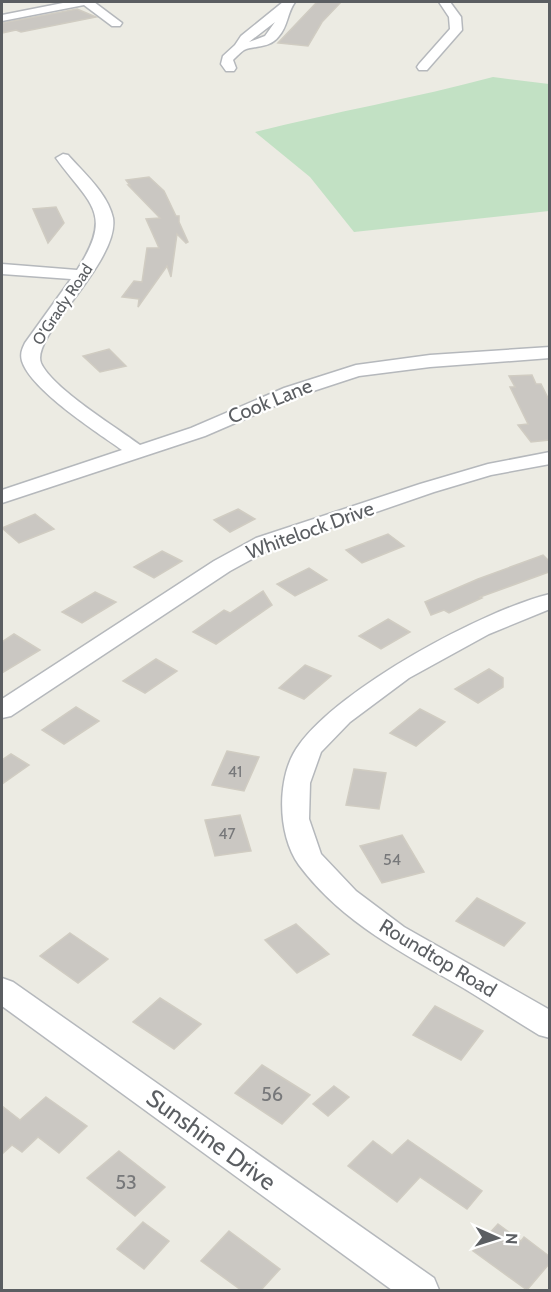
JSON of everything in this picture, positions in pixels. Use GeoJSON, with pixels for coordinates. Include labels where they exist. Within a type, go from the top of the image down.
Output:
{"type":"FeatureCollection","features":[{"type":"Feature","properties":{"kind":"street"},"geometry":{"type":"LineString","coordinates":[[2,18],[85,2],[116,23]]}},
{"type":"Feature","properties":{"kind":"street"},"geometry":{"type":"LineString","coordinates":[[423,68],[456,30],[455,17],[445,2]]}},
{"type":"Feature","properties":{"kind":"street"},"geometry":{"type":"LineString","coordinates":[[230,68],[227,59],[242,46],[262,44],[270,40],[279,27],[286,7]]}},
{"type":"Feature","properties":{"kind":"street","name":"O'Grady Road"},"geometry":{"type":"LineString","coordinates":[[63,158],[94,196],[105,223],[102,242],[34,343],[30,352],[32,362],[37,372],[68,400],[137,452]]}},
{"type":"Feature","properties":{"kind":"street"},"geometry":{"type":"LineString","coordinates":[[2,269],[81,275]]}},
{"type":"Feature","properties":{"kind":"street","name":"Cook Lane"},"geometry":{"type":"LineString","coordinates":[[2,497],[198,432],[312,384],[356,371],[430,361],[549,352]]}},
{"type":"Feature","properties":{"kind":"street","name":"Whitelock Drive"},"geometry":{"type":"LineString","coordinates":[[2,710],[145,615],[222,566],[264,543],[488,470],[549,458]]}},
{"type":"Feature","properties":{"kind":"street","name":"Roundtop Road"},"geometry":{"type":"LineString","coordinates":[[549,601],[482,629],[400,673],[340,716],[309,749],[297,783],[295,819],[309,858],[346,898],[394,935],[549,1026]]}},
{"type":"Feature","properties":{"kind":"street","name":"Sunshine Drive"},"geometry":{"type":"LineString","coordinates":[[2,990],[421,1290]]}},
{"type":"Feature","properties":{"kind":"green space"},"geometry":{"type":"Polygon","coordinates":[[[493,77],[549,84],[549,211],[354,232],[310,177],[255,132],[434,92],[493,77]]]}},
{"type":"Feature","properties":{"kind":"building"},"geometry":{"type":"Polygon","coordinates":[[[317,2],[341,2],[322,22],[308,46],[278,43],[317,2]]]}},
{"type":"Feature","properties":{"kind":"building"},"geometry":{"type":"Polygon","coordinates":[[[77,9],[96,17],[21,32],[16,30],[2,33],[2,23],[77,9]]]}},
{"type":"Feature","properties":{"kind":"building"},"geometry":{"type":"Polygon","coordinates":[[[149,177],[164,191],[176,216],[179,216],[179,222],[188,242],[186,243],[177,234],[171,277],[167,266],[138,307],[139,299],[122,297],[134,281],[142,282],[147,248],[159,248],[146,219],[160,218],[128,185],[130,185],[126,180],[149,177]]]}},
{"type":"Feature","properties":{"kind":"building"},"geometry":{"type":"Polygon","coordinates":[[[56,207],[64,223],[48,243],[33,209],[56,207]]]}},
{"type":"Feature","properties":{"kind":"building"},"geometry":{"type":"Polygon","coordinates":[[[109,349],[126,366],[100,372],[83,356],[109,349]]]}},
{"type":"Feature","properties":{"kind":"building"},"geometry":{"type":"Polygon","coordinates":[[[532,375],[536,384],[541,384],[549,400],[549,440],[531,442],[518,425],[528,424],[510,387],[515,387],[509,376],[532,375]]]}},
{"type":"Feature","properties":{"kind":"building"},"geometry":{"type":"Polygon","coordinates":[[[238,509],[255,519],[230,532],[214,520],[238,509]]]}},
{"type":"Feature","properties":{"kind":"building"},"geometry":{"type":"Polygon","coordinates":[[[35,514],[54,529],[19,543],[2,528],[35,514]]]}},
{"type":"Feature","properties":{"kind":"building"},"geometry":{"type":"Polygon","coordinates":[[[388,534],[404,546],[362,563],[346,550],[388,534]]]}},
{"type":"Feature","properties":{"kind":"building"},"geometry":{"type":"Polygon","coordinates":[[[162,551],[182,561],[154,578],[134,567],[162,551]]]}},
{"type":"Feature","properties":{"kind":"building"},"geometry":{"type":"Polygon","coordinates":[[[543,555],[549,561],[549,572],[480,597],[482,598],[449,613],[444,610],[431,615],[425,602],[543,555]]]}},
{"type":"Feature","properties":{"kind":"building"},"geometry":{"type":"Polygon","coordinates":[[[309,568],[327,580],[295,596],[277,584],[309,568]]]}},
{"type":"Feature","properties":{"kind":"building"},"geometry":{"type":"Polygon","coordinates":[[[263,591],[272,605],[216,644],[193,632],[224,610],[230,613],[263,591]]]}},
{"type":"Feature","properties":{"kind":"building"},"geometry":{"type":"Polygon","coordinates":[[[95,592],[116,602],[82,623],[62,612],[95,592]]]}},
{"type":"Feature","properties":{"kind":"building"},"geometry":{"type":"Polygon","coordinates":[[[388,619],[410,632],[381,649],[359,636],[388,619]]]}},
{"type":"Feature","properties":{"kind":"building"},"geometry":{"type":"Polygon","coordinates":[[[14,634],[40,650],[2,673],[2,642],[14,634]]]}},
{"type":"Feature","properties":{"kind":"building"},"geometry":{"type":"Polygon","coordinates":[[[156,659],[177,671],[145,693],[123,681],[156,659]]]}},
{"type":"Feature","properties":{"kind":"building"},"geometry":{"type":"Polygon","coordinates":[[[305,665],[331,676],[304,699],[279,688],[305,665]]]}},
{"type":"Feature","properties":{"kind":"building"},"geometry":{"type":"Polygon","coordinates":[[[489,669],[503,678],[503,687],[478,703],[455,689],[489,669]]]}},
{"type":"Feature","properties":{"kind":"building"},"geometry":{"type":"Polygon","coordinates":[[[76,707],[99,721],[64,744],[42,730],[76,707]]]}},
{"type":"Feature","properties":{"kind":"building"},"geometry":{"type":"Polygon","coordinates":[[[420,709],[445,722],[416,746],[390,733],[420,709]]]}},
{"type":"Feature","properties":{"kind":"building"},"geometry":{"type":"Polygon","coordinates":[[[227,751],[259,757],[244,791],[212,785],[227,751]]]}},
{"type":"Feature","properties":{"kind":"building"},"geometry":{"type":"Polygon","coordinates":[[[11,754],[29,765],[2,784],[2,760],[11,754]]]}},
{"type":"Feature","properties":{"kind":"building"},"geometry":{"type":"Polygon","coordinates":[[[354,769],[386,773],[379,809],[346,805],[354,769]]]}},
{"type":"Feature","properties":{"kind":"building"},"geometry":{"type":"Polygon","coordinates":[[[240,815],[251,851],[215,856],[205,820],[240,815]]]}},
{"type":"Feature","properties":{"kind":"building"},"geometry":{"type":"Polygon","coordinates":[[[402,835],[424,872],[382,883],[360,846],[402,835]]]}},
{"type":"Feature","properties":{"kind":"building"},"geometry":{"type":"Polygon","coordinates":[[[477,898],[525,923],[504,946],[456,921],[477,898]]]}},
{"type":"Feature","properties":{"kind":"building"},"geometry":{"type":"Polygon","coordinates":[[[296,924],[329,954],[297,973],[265,940],[296,924]]]}},
{"type":"Feature","properties":{"kind":"building"},"geometry":{"type":"Polygon","coordinates":[[[70,933],[108,959],[78,983],[40,956],[70,933]]]}},
{"type":"Feature","properties":{"kind":"building"},"geometry":{"type":"Polygon","coordinates":[[[160,998],[201,1024],[174,1049],[133,1022],[160,998]]]}},
{"type":"Feature","properties":{"kind":"building"},"geometry":{"type":"Polygon","coordinates":[[[435,1006],[483,1031],[461,1060],[413,1035],[435,1006]]]}},
{"type":"Feature","properties":{"kind":"building"},"geometry":{"type":"Polygon","coordinates":[[[262,1065],[310,1095],[282,1124],[235,1093],[262,1065]]]}},
{"type":"Feature","properties":{"kind":"building"},"geometry":{"type":"Polygon","coordinates":[[[334,1086],[349,1097],[328,1116],[313,1104],[334,1086]]]}},
{"type":"Feature","properties":{"kind":"building"},"geometry":{"type":"Polygon","coordinates":[[[46,1097],[87,1126],[59,1153],[38,1137],[22,1152],[12,1145],[2,1154],[2,1106],[20,1120],[46,1097]]]}},
{"type":"Feature","properties":{"kind":"building"},"geometry":{"type":"Polygon","coordinates":[[[408,1140],[482,1191],[467,1209],[420,1177],[397,1202],[348,1166],[373,1141],[392,1155],[408,1140]]]}},
{"type":"Feature","properties":{"kind":"building"},"geometry":{"type":"Polygon","coordinates":[[[119,1151],[165,1187],[135,1216],[87,1178],[119,1151]]]}},
{"type":"Feature","properties":{"kind":"building"},"geometry":{"type":"Polygon","coordinates":[[[143,1222],[169,1241],[144,1269],[117,1249],[143,1222]]]}},
{"type":"Feature","properties":{"kind":"building"},"geometry":{"type":"Polygon","coordinates":[[[498,1224],[521,1241],[524,1237],[549,1256],[549,1264],[527,1290],[473,1251],[498,1224]]]}},
{"type":"Feature","properties":{"kind":"building"},"geometry":{"type":"Polygon","coordinates":[[[229,1231],[280,1269],[261,1290],[241,1290],[201,1261],[229,1231]]]}}]}
